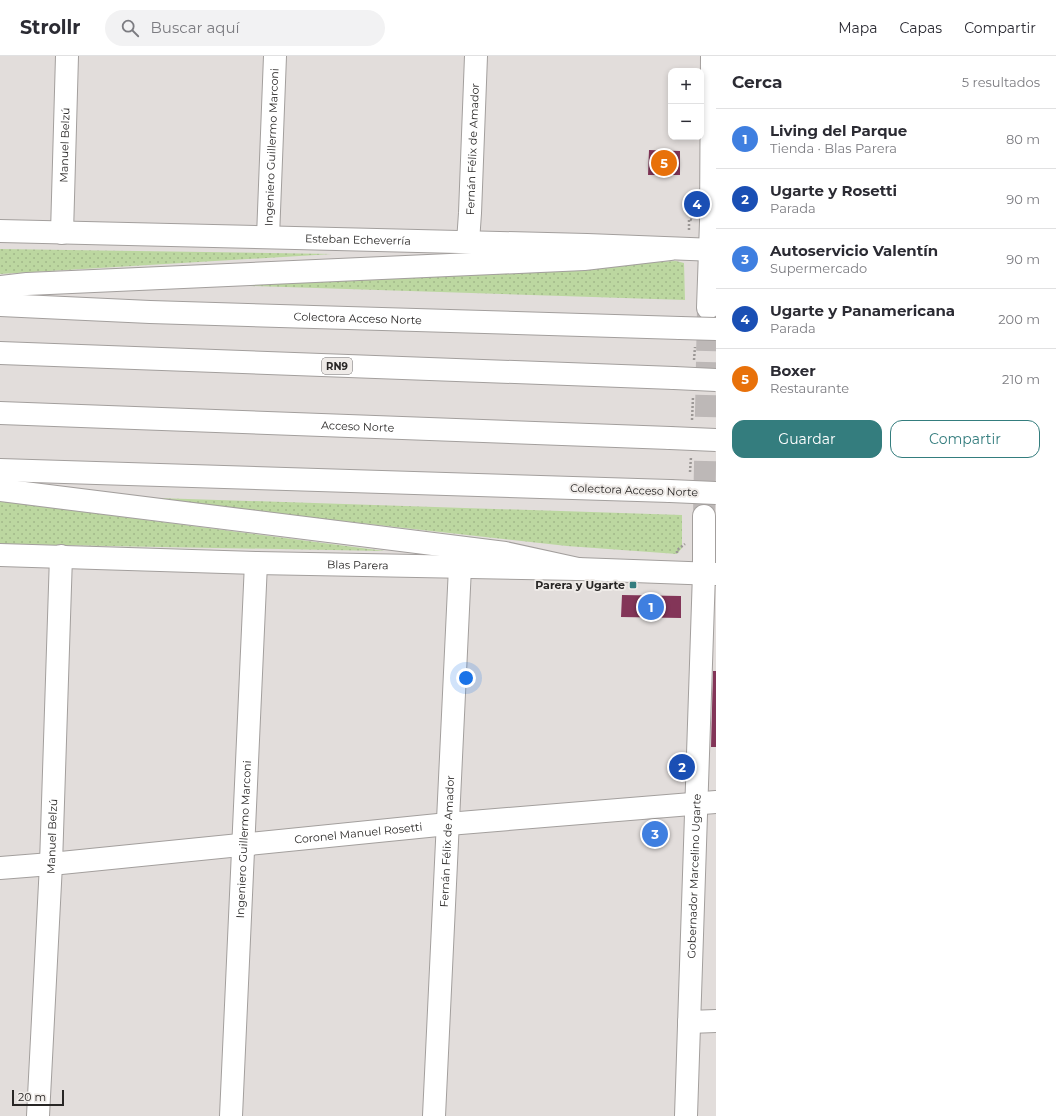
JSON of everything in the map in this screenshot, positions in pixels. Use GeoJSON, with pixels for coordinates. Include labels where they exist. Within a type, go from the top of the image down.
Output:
{"type":"FeatureCollection","features":[{"type":"Feature","properties":{"kind":"main road","name":"Manuel Belzú"},"geometry":{"type":"LineString","coordinates":[[62,233],[67,56]]}},
{"type":"Feature","properties":{"kind":"main road","name":"Ingeniero Guillermo Marconi"},"geometry":{"type":"LineString","coordinates":[[268,237],[275,56]]}},
{"type":"Feature","properties":{"kind":"main road","name":"Fernán Félix de Amador"},"geometry":{"type":"LineString","coordinates":[[468,242],[476,56]]}},
{"type":"Feature","properties":{"kind":"main road"},"geometry":{"type":"LineString","coordinates":[[708,308],[713,250],[710,222],[713,164],[712,56]]}},
{"type":"Feature","properties":{"kind":"main road","name":"Esteban Echeverría"},"geometry":{"type":"LineString","coordinates":[[0,231],[587,245],[713,250]]}},
{"type":"Feature","properties":{"kind":"main road"},"geometry":{"type":"LineString","coordinates":[[0,287],[35,284],[584,259],[679,249]]}},
{"type":"Feature","properties":{"kind":"main road","name":"Colectora Acceso Norte"},"geometry":{"type":"LineString","coordinates":[[0,305],[150,312],[716,329]]}},
{"type":"Feature","properties":{"kind":"main road","name":"RN9"},"geometry":{"type":"LineString","coordinates":[[0,353],[716,380]]}},
{"type":"Feature","properties":{"kind":"main road","name":"Acceso Norte"},"geometry":{"type":"LineString","coordinates":[[0,413],[716,440]]}},
{"type":"Feature","properties":{"kind":"main road","name":"Colectora Acceso Norte"},"geometry":{"type":"LineString","coordinates":[[0,470],[716,493]]}},
{"type":"Feature","properties":{"kind":"main road"},"geometry":{"type":"LineString","coordinates":[[0,490],[505,553],[578,569]]}},
{"type":"Feature","properties":{"kind":"main road","name":"Gobernador Marcelino Ugarte"},"geometry":{"type":"LineString","coordinates":[[686,1116],[689,1022],[706,802],[710,573],[704,516]]}},
{"type":"Feature","properties":{"kind":"main road","name":"Blas Parera"},"geometry":{"type":"LineString","coordinates":[[0,555],[256,563],[710,573]]}},
{"type":"Feature","properties":{"kind":"main road","name":"Manuel Belzú"},"geometry":{"type":"LineString","coordinates":[[38,1116],[51,864],[61,556]]}},
{"type":"Feature","properties":{"kind":"main road","name":"Ingeniero Guillermo Marconi"},"geometry":{"type":"LineString","coordinates":[[232,1116],[256,563]]}},
{"type":"Feature","properties":{"kind":"main road","name":"Fernán Félix de Amador"},"geometry":{"type":"LineString","coordinates":[[434,1116],[460,567]]}},
{"type":"Feature","properties":{"kind":"main road","name":"Coronel Manuel Rosetti"},"geometry":{"type":"LineString","coordinates":[[0,868],[448,824],[706,802]]}},
{"type":"Feature","properties":{"kind":"main road"},"geometry":{"type":"LineString","coordinates":[[689,1022],[716,1021]]}},
{"type":"Feature","properties":{"kind":"path"},"geometry":{"type":"LineString","coordinates":[[679,249],[689,219],[710,222]]}},
{"type":"Feature","properties":{"kind":"path"},"geometry":{"type":"LineString","coordinates":[[694,367],[695,344]]}},
{"type":"Feature","properties":{"kind":"path"},"geometry":{"type":"LineString","coordinates":[[692,423],[693,391]]}},
{"type":"Feature","properties":{"kind":"path"},"geometry":{"type":"LineString","coordinates":[[690,479],[691,455]]}},
{"type":"Feature","properties":{"kind":"path"},"geometry":{"type":"LineString","coordinates":[[677,572],[677,550],[687,542]]}},
{"type":"Feature","properties":{"kind":"green space"},"geometry":{"type":"Polygon","coordinates":[[[0,249],[332,254],[0,274],[0,249]]]}},
{"type":"Feature","properties":{"kind":"green space"},"geometry":{"type":"Polygon","coordinates":[[[676,261],[684,263],[685,300],[221,285],[676,261]]]}},
{"type":"Feature","properties":{"kind":"green space"},"geometry":{"type":"Polygon","coordinates":[[[127,497],[682,515],[682,548],[677,554],[567,546],[127,497]]]}},
{"type":"Feature","properties":{"kind":"green space"},"geometry":{"type":"Polygon","coordinates":[[[0,501],[47,507],[385,551],[0,544],[0,501]]]}},
{"type":"Feature","properties":{"kind":"building"},"geometry":{"type":"Polygon","coordinates":[[[649,150],[680,151],[680,175],[648,175],[649,150]]]}},
{"type":"Feature","properties":{"kind":"building"},"geometry":{"type":"Polygon","coordinates":[[[622,595],[681,596],[681,618],[621,617],[622,595]]]}},
{"type":"Feature","properties":{"kind":"building"},"geometry":{"type":"Polygon","coordinates":[[[713,671],[716,671],[716,747],[711,747],[713,671]]]}},
{"type":"Feature","properties":{"kind":"tunnel"},"geometry":{"type":"LineString","coordinates":[[704,516],[708,309]]}},
{"type":"Feature","properties":{"kind":"place","name":"Boxer"},"geometry":{"type":"Point","coordinates":[664,163]}},
{"type":"Feature","properties":{"kind":"place","name":"Ugarte y Panamericana"},"geometry":{"type":"Point","coordinates":[697,204]}},
{"type":"Feature","properties":{"kind":"place","name":"Parera y Ugarte"},"geometry":{"type":"Point","coordinates":[633,585]}},
{"type":"Feature","properties":{"kind":"place","name":"Living del Parque"},"geometry":{"type":"Point","coordinates":[651,607]}},
{"type":"Feature","properties":{"kind":"place","name":"Ugarte y Rosetti"},"geometry":{"type":"Point","coordinates":[682,767]}},
{"type":"Feature","properties":{"kind":"place","name":"Autoservicio Valentín"},"geometry":{"type":"Point","coordinates":[655,834]}}]}
